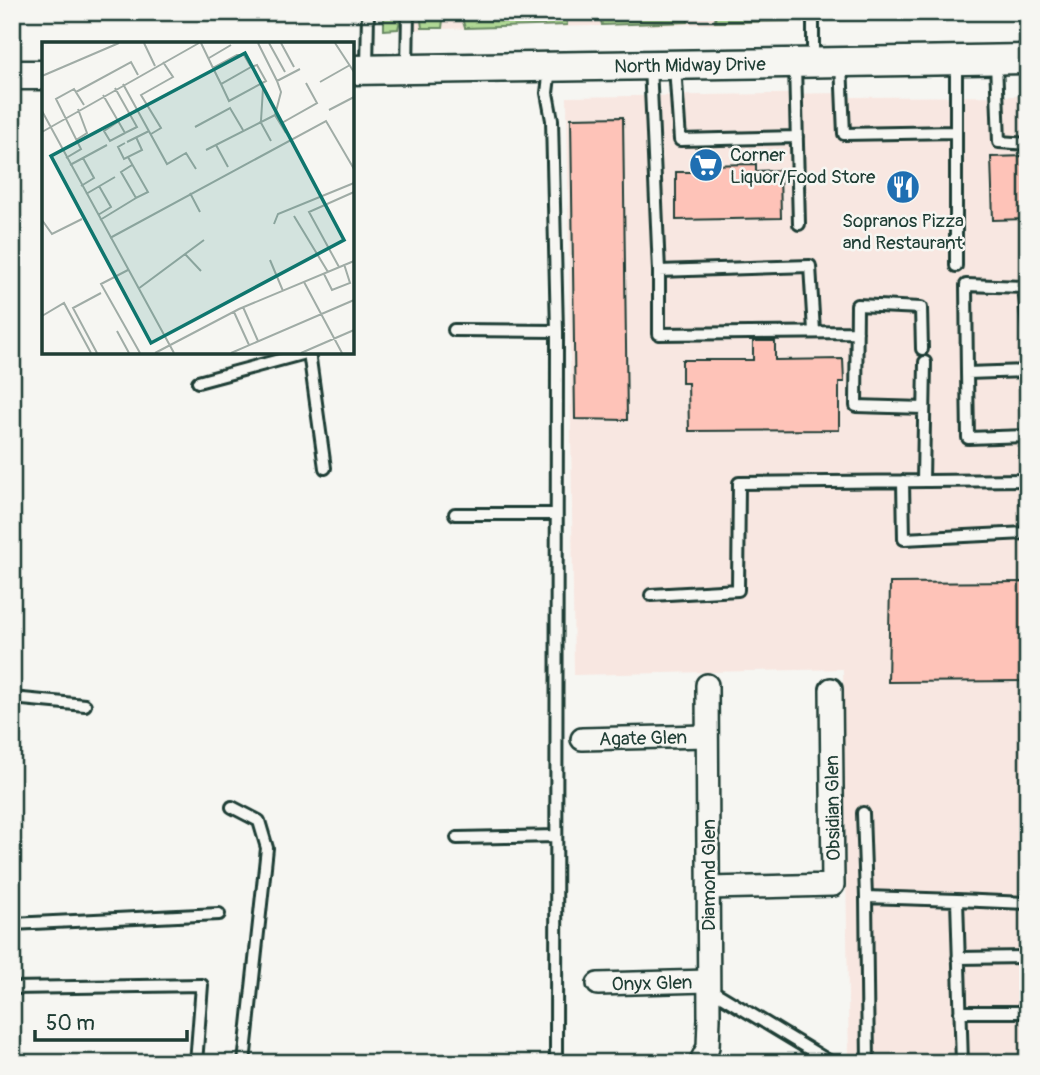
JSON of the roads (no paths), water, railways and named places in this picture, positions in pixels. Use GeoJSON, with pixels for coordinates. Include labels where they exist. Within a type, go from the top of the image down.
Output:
{"type":"FeatureCollection","features":[{"type":"Feature","properties":{"kind":"street","name":"North Midway Drive"},"geometry":{"type":"LineString","coordinates":[[360,69],[1028,59]]}},
{"type":"Feature","properties":{"kind":"street"},"geometry":{"type":"LineString","coordinates":[[12,75],[42,75]]}},
{"type":"Feature","properties":{"kind":"street","name":"Diamond Glen"},"geometry":{"type":"LineString","coordinates":[[699,1063],[708,1047],[707,685]]}},
{"type":"Feature","properties":{"kind":"street","name":"Obsidian Glen"},"geometry":{"type":"LineString","coordinates":[[709,888],[833,885],[831,689]]}},
{"type":"Feature","properties":{"kind":"street","name":"Agate Glen"},"geometry":{"type":"LineString","coordinates":[[582,739],[706,736]]}},
{"type":"Feature","properties":{"kind":"street","name":"Onyx Glen"},"geometry":{"type":"LineString","coordinates":[[598,984],[708,985]]}},
{"type":"Feature","properties":{"kind":"lane"},"geometry":{"type":"LineString","coordinates":[[360,69],[368,12]]}},
{"type":"Feature","properties":{"kind":"lane"},"geometry":{"type":"LineString","coordinates":[[407,69],[408,12]]}},
{"type":"Feature","properties":{"kind":"lane"},"geometry":{"type":"LineString","coordinates":[[799,224],[797,137],[816,62],[813,12]]}},
{"type":"Feature","properties":{"kind":"lane"},"geometry":{"type":"LineString","coordinates":[[956,60],[956,266]]}},
{"type":"Feature","properties":{"kind":"lane"},"geometry":{"type":"LineString","coordinates":[[996,60],[999,142],[1028,144]]}},
{"type":"Feature","properties":{"kind":"lane"},"geometry":{"type":"LineString","coordinates":[[816,62],[844,134],[956,132]]}},
{"type":"Feature","properties":{"kind":"lane"},"geometry":{"type":"LineString","coordinates":[[662,65],[680,140],[797,137]]}},
{"type":"Feature","properties":{"kind":"lane"},"geometry":{"type":"LineString","coordinates":[[662,65],[659,334],[857,332]]}},
{"type":"Feature","properties":{"kind":"lane"},"geometry":{"type":"LineString","coordinates":[[550,66],[547,93],[552,121],[557,331],[556,1063]]}},
{"type":"Feature","properties":{"kind":"lane"},"geometry":{"type":"LineString","coordinates":[[659,271],[810,265],[814,331]]}},
{"type":"Feature","properties":{"kind":"lane"},"geometry":{"type":"LineString","coordinates":[[1028,326],[1024,287],[966,285],[968,438],[1028,436]]}},
{"type":"Feature","properties":{"kind":"lane"},"geometry":{"type":"LineString","coordinates":[[922,349],[921,308],[857,305],[856,406],[924,408]]}},
{"type":"Feature","properties":{"kind":"lane"},"geometry":{"type":"LineString","coordinates":[[454,330],[557,331]]}},
{"type":"Feature","properties":{"kind":"lane"},"geometry":{"type":"LineString","coordinates":[[198,382],[302,354]]}},
{"type":"Feature","properties":{"kind":"lane"},"geometry":{"type":"LineString","coordinates":[[309,354],[325,468]]}},
{"type":"Feature","properties":{"kind":"lane"},"geometry":{"type":"LineString","coordinates":[[923,481],[925,362]]}},
{"type":"Feature","properties":{"kind":"lane"},"geometry":{"type":"LineString","coordinates":[[967,373],[1028,371]]}},
{"type":"Feature","properties":{"kind":"lane"},"geometry":{"type":"LineString","coordinates":[[651,595],[738,590],[739,483],[1028,480]]}},
{"type":"Feature","properties":{"kind":"lane"},"geometry":{"type":"LineString","coordinates":[[903,481],[904,539],[1028,533]]}},
{"type":"Feature","properties":{"kind":"lane"},"geometry":{"type":"LineString","coordinates":[[456,514],[556,514]]}},
{"type":"Feature","properties":{"kind":"lane"},"geometry":{"type":"LineString","coordinates":[[12,698],[85,705]]}},
{"type":"Feature","properties":{"kind":"lane"},"geometry":{"type":"LineString","coordinates":[[232,807],[258,821],[267,848],[244,1063]]}},
{"type":"Feature","properties":{"kind":"lane"},"geometry":{"type":"LineString","coordinates":[[863,813],[868,1063]]}},
{"type":"Feature","properties":{"kind":"lane"},"geometry":{"type":"LineString","coordinates":[[457,838],[556,835]]}},
{"type":"Feature","properties":{"kind":"lane"},"geometry":{"type":"LineString","coordinates":[[866,897],[1028,903]]}},
{"type":"Feature","properties":{"kind":"lane"},"geometry":{"type":"LineString","coordinates":[[957,900],[962,1063]]}},
{"type":"Feature","properties":{"kind":"lane"},"geometry":{"type":"LineString","coordinates":[[12,924],[219,914]]}},
{"type":"Feature","properties":{"kind":"lane"},"geometry":{"type":"LineString","coordinates":[[958,958],[1028,957]]}},
{"type":"Feature","properties":{"kind":"lane"},"geometry":{"type":"LineString","coordinates":[[12,988],[202,985],[196,1063]]}},
{"type":"Feature","properties":{"kind":"lane","name":"Onyx Glen"},"geometry":{"type":"LineString","coordinates":[[708,985],[832,1063]]}},
{"type":"Feature","properties":{"kind":"lane"},"geometry":{"type":"LineString","coordinates":[[960,1012],[1028,1012]]}},
{"type":"Feature","properties":{"kind":"place","name":"Corner Liquor/Food Store"},"geometry":{"type":"Point","coordinates":[706,165]}},
{"type":"Feature","properties":{"kind":"place","name":"Sopranos Pizza and Restaurant"},"geometry":{"type":"Point","coordinates":[903,187]}}]}
